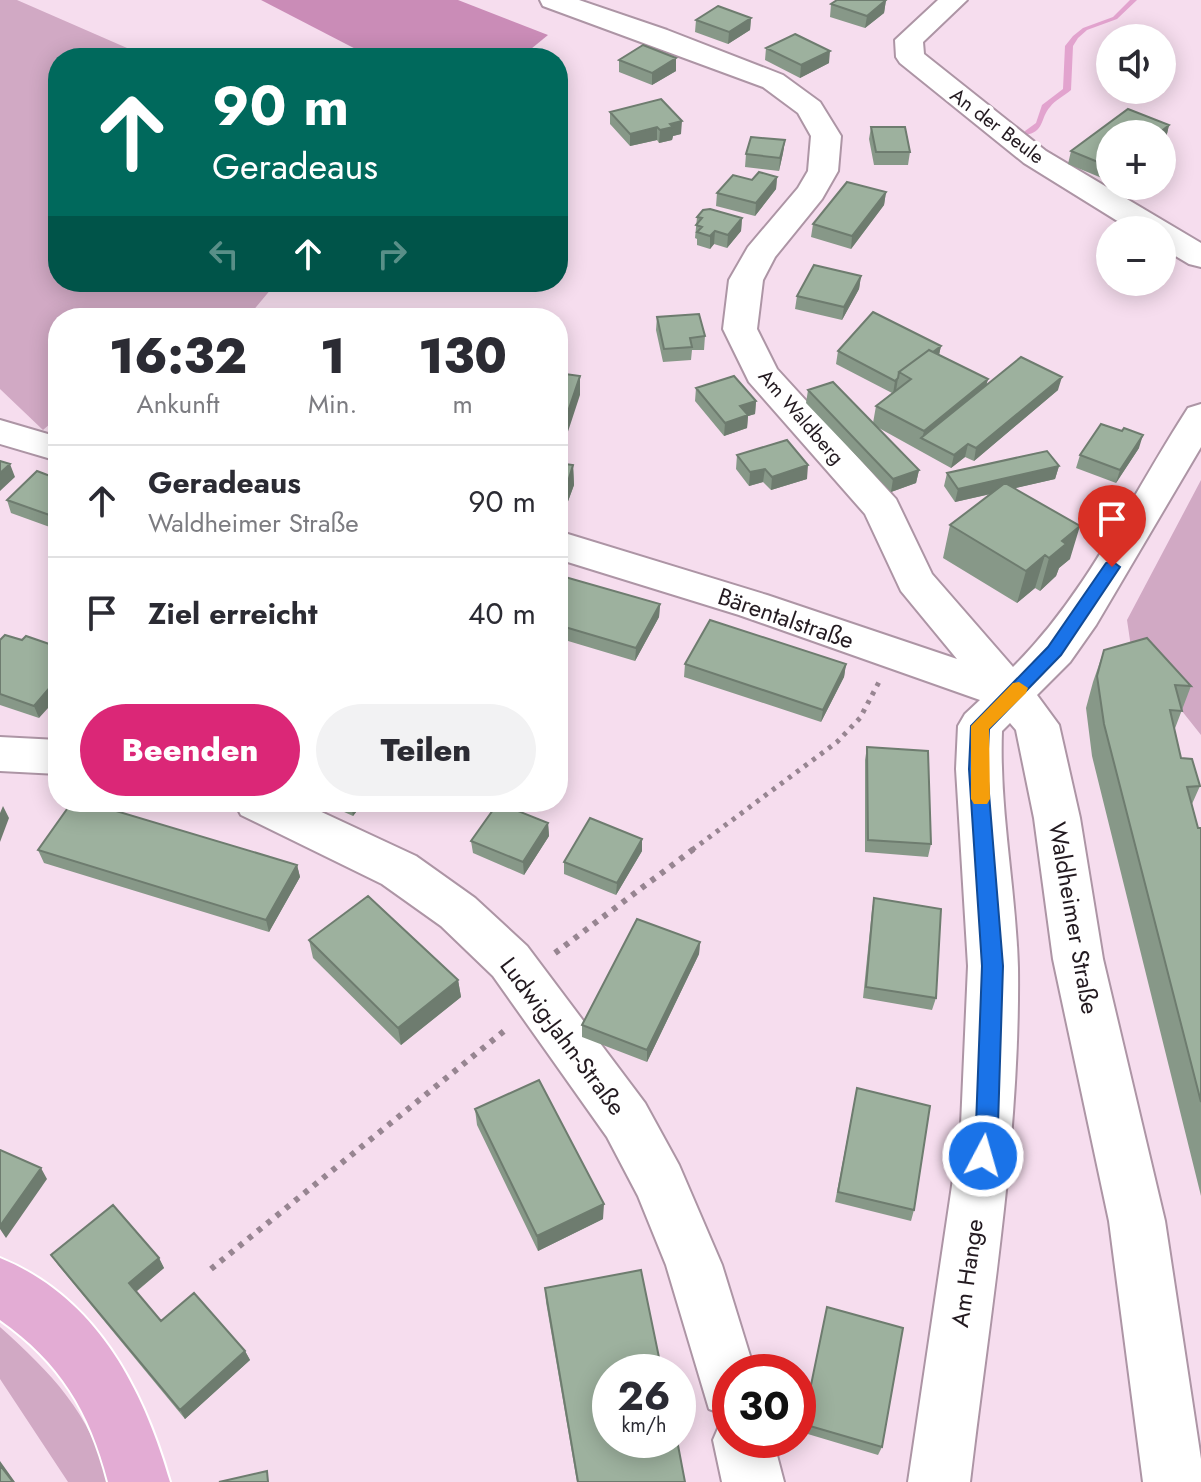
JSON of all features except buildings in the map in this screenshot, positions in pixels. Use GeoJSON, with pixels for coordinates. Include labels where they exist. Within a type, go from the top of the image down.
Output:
{"type":"FeatureCollection","features":[{"type":"Feature","properties":{"kind":"main road"},"geometry":{"type":"LineString","coordinates":[[0,1286],[40,1312],[79,1351],[111,1399],[130,1442],[139,1482]]}},
{"type":"Feature","properties":{"kind":"street","name":"Am Waldberg"},"geometry":{"type":"LineString","coordinates":[[553,0],[754,72],[794,95],[810,108],[819,121],[826,136],[823,171],[811,192],[760,254],[746,280],[740,329],[762,374],[882,508],[915,581],[1013,695]]}},
{"type":"Feature","properties":{"kind":"street","name":"An der Beule"},"geometry":{"type":"LineString","coordinates":[[954,0],[909,40],[910,57],[1035,157],[1132,216]]}},
{"type":"Feature","properties":{"kind":"street"},"geometry":{"type":"LineString","coordinates":[[1176,242],[1201,257]]}},
{"type":"Feature","properties":{"kind":"street"},"geometry":{"type":"LineString","coordinates":[[1013,695],[1055,651],[1081,615],[1201,416]]}},
{"type":"Feature","properties":{"kind":"street"},"geometry":{"type":"LineString","coordinates":[[0,432],[48,446]]}},
{"type":"Feature","properties":{"kind":"street","name":"Bärentalstraße"},"geometry":{"type":"LineString","coordinates":[[568,548],[753,605],[1013,695]]}},
{"type":"Feature","properties":{"kind":"street","name":"Am Hange"},"geometry":{"type":"LineString","coordinates":[[939,1482],[987,1125],[993,966],[978,769],[980,726],[1013,695]]}},
{"type":"Feature","properties":{"kind":"street","name":"Waldheimer Straße"},"geometry":{"type":"LineString","coordinates":[[1013,695],[1037,725],[1057,818],[1078,959],[1137,1221],[1174,1482]]}},
{"type":"Feature","properties":{"kind":"street"},"geometry":{"type":"LineString","coordinates":[[0,754],[48,756]]}},
{"type":"Feature","properties":{"kind":"street","name":"Ludwig-Jahn-Straße"},"geometry":{"type":"LineString","coordinates":[[278,812],[399,870],[458,912],[532,990],[626,1120],[660,1183],[694,1265],[720,1354]]}},
{"type":"Feature","properties":{"kind":"street"},"geometry":{"type":"LineString","coordinates":[[747,1458],[753,1482]]}},
{"type":"Feature","properties":{"kind":"path"},"geometry":{"type":"LineString","coordinates":[[211,1269],[532,990],[837,742],[860,718],[874,690]]}},
{"type":"Feature","properties":{"kind":"shaded area"},"geometry":{"type":"Polygon","coordinates":[[[0,0],[17,0],[127,48],[48,48],[48,292],[269,292],[255,308],[48,308],[48,426],[43,430],[0,389],[0,0]]]}},
{"type":"Feature","properties":{"kind":"shaded area"},"geometry":{"type":"Polygon","coordinates":[[[261,0],[458,0],[548,35],[532,48],[354,48],[261,0]]]}},
{"type":"Feature","properties":{"kind":"shaded area"},"geometry":{"type":"Polygon","coordinates":[[[1201,480],[1201,735],[1131,647],[1127,620],[1201,480]]]}},
{"type":"Feature","properties":{"kind":"shaded area"},"geometry":{"type":"Polygon","coordinates":[[[0,1327],[67,1396],[91,1435],[108,1482],[68,1482],[0,1379],[0,1327]]]}},
{"type":"Feature","properties":{"kind":"waterway"},"geometry":{"type":"LineString","coordinates":[[1028,133],[1039,124],[1045,107],[1067,90],[1069,46],[1075,37],[1085,29],[1115,18],[1134,0]]}},
{"type":"Feature","properties":{"kind":"slow traffic"},"geometry":{"type":"LineString","coordinates":[[980,799],[980,726],[1019,688]]}},
{"type":"Feature","properties":{"kind":"route"},"geometry":{"type":"LineString","coordinates":[[983,1156],[993,966],[978,769],[980,726],[1055,651],[1112,567]]}}]}
